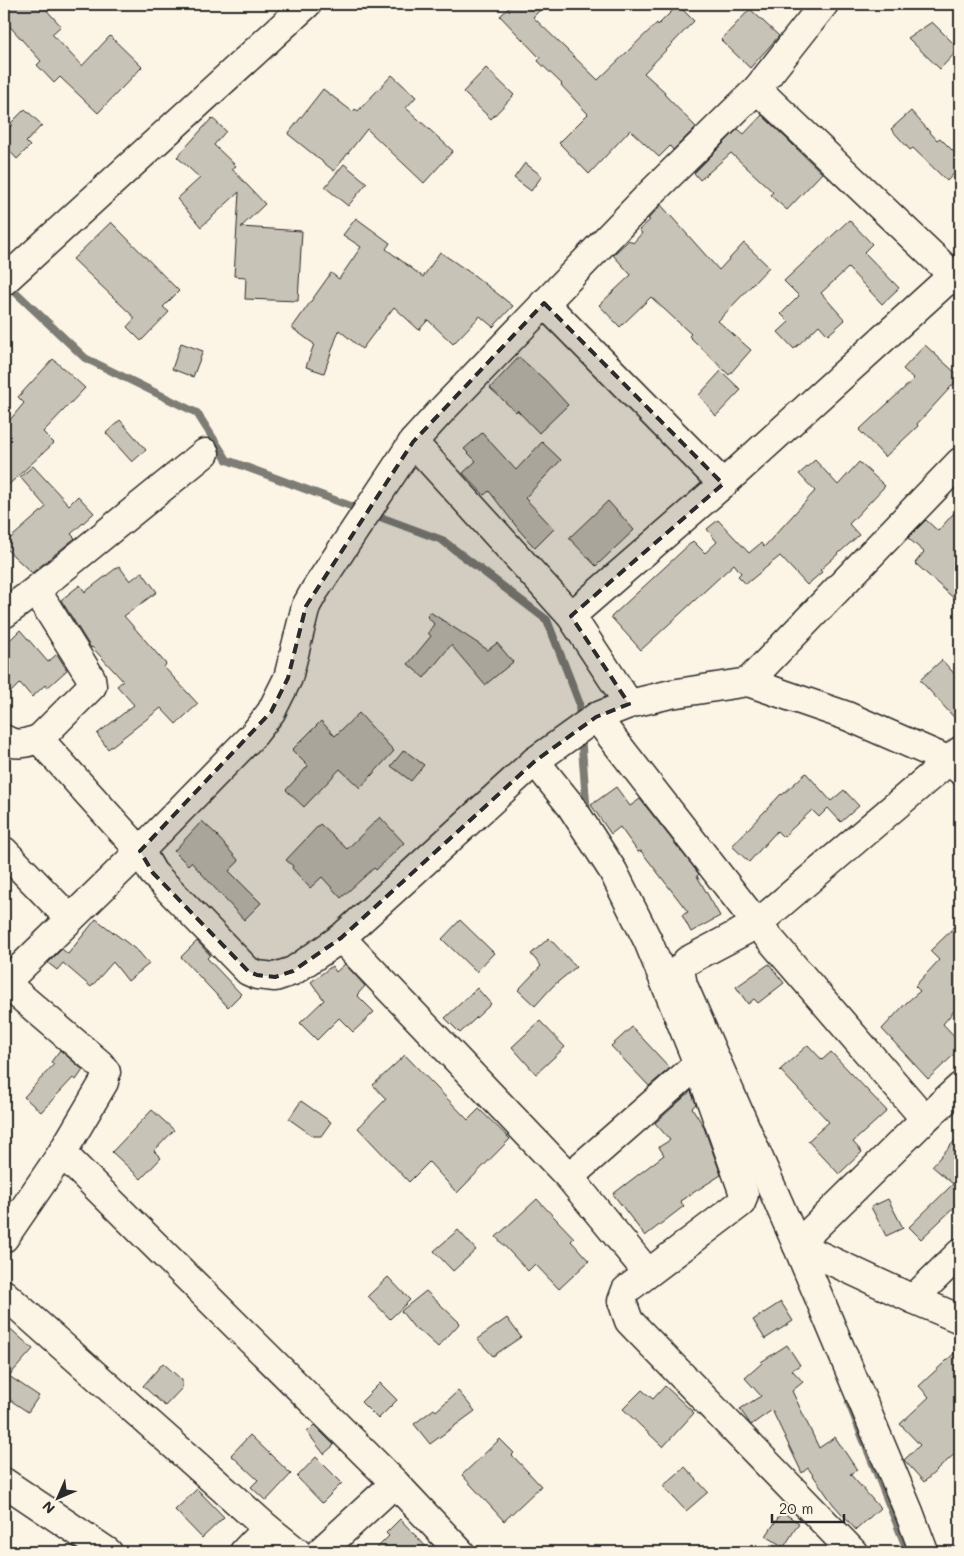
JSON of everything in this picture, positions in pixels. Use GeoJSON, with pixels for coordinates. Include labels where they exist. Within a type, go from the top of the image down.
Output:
{"type":"FeatureCollection","features":[{"type":"Feature","properties":{"kind":"street"},"geometry":{"type":"LineString","coordinates":[[4,281],[307,4]]}},
{"type":"Feature","properties":{"kind":"street"},"geometry":{"type":"LineString","coordinates":[[4,1238],[62,1153],[104,1082],[106,1072],[100,1064],[4,984],[140,851],[254,734],[271,712],[288,678],[306,606],[328,569],[413,442],[651,193],[756,90],[824,4]]}},
{"type":"Feature","properties":{"kind":"street"},"geometry":{"type":"LineString","coordinates":[[571,616],[956,279],[756,90]]}},
{"type":"Feature","properties":{"kind":"street"},"geometry":{"type":"LineString","coordinates":[[544,303],[723,484]]}},
{"type":"Feature","properties":{"kind":"street"},"geometry":{"type":"LineString","coordinates":[[413,442],[571,616],[629,704]]}},
{"type":"Feature","properties":{"kind":"street"},"geometry":{"type":"LineString","coordinates":[[4,614],[205,452]]}},
{"type":"Feature","properties":{"kind":"street"},"geometry":{"type":"LineString","coordinates":[[748,682],[960,462]]}},
{"type":"Feature","properties":{"kind":"street"},"geometry":{"type":"LineString","coordinates":[[4,739],[11,744],[38,740],[92,686],[91,678],[36,590]]}},
{"type":"Feature","properties":{"kind":"street"},"geometry":{"type":"LineString","coordinates":[[38,740],[140,851],[154,872],[248,971],[257,975],[275,977],[294,971],[341,938],[535,760],[596,717],[629,704],[671,694],[748,682],[847,716],[957,761],[757,924],[687,961],[680,969],[683,985],[797,1246],[924,1552]]}},
{"type":"Feature","properties":{"kind":"street"},"geometry":{"type":"LineString","coordinates":[[596,717],[757,924],[925,1119]]}},
{"type":"Feature","properties":{"kind":"street"},"geometry":{"type":"LineString","coordinates":[[535,760],[571,806],[613,871],[648,941],[698,1064],[744,1194],[741,1203],[626,1290],[622,1301],[629,1321],[853,1552]]}},
{"type":"Feature","properties":{"kind":"street"},"geometry":{"type":"LineString","coordinates":[[4,851],[70,919]]}},
{"type":"Feature","properties":{"kind":"street"},"geometry":{"type":"LineString","coordinates":[[341,938],[569,1177],[648,1273]]}},
{"type":"Feature","properties":{"kind":"street"},"geometry":{"type":"LineString","coordinates":[[569,1177],[698,1064]]}},
{"type":"Feature","properties":{"kind":"street"},"geometry":{"type":"LineString","coordinates":[[797,1246],[925,1119],[960,1087]]}},
{"type":"Feature","properties":{"kind":"street"},"geometry":{"type":"LineString","coordinates":[[62,1153],[395,1483],[460,1552]]}},
{"type":"Feature","properties":{"kind":"street"},"geometry":{"type":"LineString","coordinates":[[797,1246],[960,1319]]}},
{"type":"Feature","properties":{"kind":"street"},"geometry":{"type":"LineString","coordinates":[[913,1299],[960,1253]]}},
{"type":"Feature","properties":{"kind":"street"},"geometry":{"type":"LineString","coordinates":[[4,1294],[267,1528],[297,1552]]}},
{"type":"Feature","properties":{"kind":"street"},"geometry":{"type":"LineString","coordinates":[[4,1482],[108,1552]]}},
{"type":"Feature","properties":{"kind":"street"},"geometry":{"type":"LineString","coordinates":[[320,1552],[395,1483]]}},
{"type":"Feature","properties":{"kind":"street"},"geometry":{"type":"LineString","coordinates":[[244,1552],[267,1528]]}},
{"type":"Feature","properties":{"kind":"highlighted area"},"geometry":{"type":"Polygon","coordinates":[[[544,303],[723,484],[571,616],[629,704],[596,717],[535,761],[341,938],[293,971],[275,977],[257,975],[248,971],[153,873],[140,851],[271,712],[288,678],[306,606],[413,442],[544,303]]]}},
{"type":"Feature","properties":{"kind":"building"},"geometry":{"type":"Polygon","coordinates":[[[4,4],[41,4],[61,26],[52,34],[82,66],[110,36],[142,67],[98,113],[60,77],[54,83],[37,65],[41,61],[4,20],[4,4]]]}},
{"type":"Feature","properties":{"kind":"building"},"geometry":{"type":"Polygon","coordinates":[[[513,4],[546,4],[533,17],[598,80],[678,5],[694,21],[644,73],[665,92],[664,94],[696,127],[673,150],[670,146],[659,157],[630,130],[589,174],[559,143],[588,114],[562,84],[538,61],[540,58],[500,16],[513,4]]]}},
{"type":"Feature","properties":{"kind":"building"},"geometry":{"type":"Polygon","coordinates":[[[750,9],[779,36],[750,68],[721,40],[750,9]]]}},
{"type":"Feature","properties":{"kind":"building"},"geometry":{"type":"Polygon","coordinates":[[[932,22],[959,49],[940,69],[908,38],[932,22]]]}},
{"type":"Feature","properties":{"kind":"building"},"geometry":{"type":"Polygon","coordinates":[[[486,68],[514,95],[491,119],[463,92],[486,68]]]}},
{"type":"Feature","properties":{"kind":"building"},"geometry":{"type":"Polygon","coordinates":[[[392,75],[416,97],[406,108],[453,151],[424,183],[367,129],[334,171],[288,134],[323,89],[353,112],[355,109],[358,111],[392,75]]]}},
{"type":"Feature","properties":{"kind":"building"},"geometry":{"type":"Polygon","coordinates":[[[25,109],[42,125],[26,142],[30,146],[17,159],[4,145],[4,133],[25,109]]]}},
{"type":"Feature","properties":{"kind":"building"},"geometry":{"type":"Polygon","coordinates":[[[911,111],[937,140],[940,138],[960,158],[960,167],[947,181],[913,148],[910,150],[891,129],[911,111]]]}},
{"type":"Feature","properties":{"kind":"building"},"geometry":{"type":"Polygon","coordinates":[[[762,115],[822,173],[787,210],[770,195],[773,192],[731,153],[700,180],[694,173],[738,129],[744,134],[762,115]]]}},
{"type":"Feature","properties":{"kind":"building"},"geometry":{"type":"Polygon","coordinates":[[[212,118],[226,131],[214,145],[236,166],[232,169],[265,204],[241,227],[302,231],[298,301],[245,299],[246,277],[234,276],[239,192],[201,227],[177,199],[200,178],[177,157],[212,118]]]}},
{"type":"Feature","properties":{"kind":"building"},"geometry":{"type":"Polygon","coordinates":[[[525,163],[542,176],[531,191],[514,178],[525,163]]]}},
{"type":"Feature","properties":{"kind":"building"},"geometry":{"type":"Polygon","coordinates":[[[344,164],[367,183],[348,206],[325,187],[344,164]]]}},
{"type":"Feature","properties":{"kind":"building"},"geometry":{"type":"Polygon","coordinates":[[[661,205],[719,270],[744,243],[769,267],[718,321],[751,350],[729,375],[689,336],[691,334],[651,297],[620,327],[599,305],[631,275],[613,255],[629,240],[633,243],[642,233],[639,230],[650,220],[648,219],[661,205]]]}},
{"type":"Feature","properties":{"kind":"building"},"geometry":{"type":"Polygon","coordinates":[[[356,218],[390,243],[386,249],[423,277],[440,252],[475,276],[513,306],[493,327],[480,316],[453,344],[428,320],[419,330],[394,307],[362,349],[339,330],[324,373],[306,367],[314,344],[292,328],[331,273],[339,279],[361,247],[343,235],[356,218]]]}},
{"type":"Feature","properties":{"kind":"building"},"geometry":{"type":"Polygon","coordinates":[[[849,220],[872,244],[864,252],[899,288],[882,304],[848,268],[821,293],[845,320],[828,335],[819,325],[794,349],[778,332],[789,322],[781,314],[799,296],[784,281],[849,220]]]}},
{"type":"Feature","properties":{"kind":"building"},"geometry":{"type":"Polygon","coordinates":[[[111,222],[179,291],[163,307],[169,312],[141,341],[127,327],[135,318],[73,259],[111,222]]]}},
{"type":"Feature","properties":{"kind":"building"},"geometry":{"type":"Polygon","coordinates":[[[181,343],[203,351],[193,377],[172,369],[181,343]]]}},
{"type":"Feature","properties":{"kind":"building"},"geometry":{"type":"Polygon","coordinates":[[[925,345],[960,377],[917,424],[918,426],[885,457],[859,430],[914,379],[903,369],[925,345]]]}},
{"type":"Feature","properties":{"kind":"building"},"geometry":{"type":"Polygon","coordinates":[[[519,357],[545,380],[568,405],[539,433],[517,410],[516,412],[490,388],[519,357]]]}},
{"type":"Feature","properties":{"kind":"building"},"geometry":{"type":"Polygon","coordinates":[[[53,359],[85,388],[43,432],[54,443],[4,489],[4,427],[24,403],[18,397],[53,359]]]}},
{"type":"Feature","properties":{"kind":"building"},"geometry":{"type":"Polygon","coordinates":[[[721,371],[741,390],[716,416],[699,395],[721,371]]]}},
{"type":"Feature","properties":{"kind":"building"},"geometry":{"type":"Polygon","coordinates":[[[120,420],[146,450],[132,462],[106,433],[120,420]]]}},
{"type":"Feature","properties":{"kind":"building"},"geometry":{"type":"Polygon","coordinates":[[[482,433],[516,470],[542,442],[561,460],[525,498],[554,529],[535,548],[489,491],[484,495],[463,473],[476,461],[464,449],[482,433]]]}},
{"type":"Feature","properties":{"kind":"building"},"geometry":{"type":"Polygon","coordinates":[[[815,460],[838,485],[859,462],[885,486],[849,524],[859,535],[820,570],[822,572],[807,585],[780,556],[746,584],[738,576],[741,573],[734,564],[641,650],[611,617],[693,541],[705,553],[717,542],[707,529],[718,520],[749,553],[761,543],[764,547],[815,491],[799,474],[815,460]]]}},
{"type":"Feature","properties":{"kind":"building"},"geometry":{"type":"Polygon","coordinates":[[[33,466],[69,505],[78,496],[94,513],[71,534],[75,538],[32,573],[4,547],[4,544],[46,507],[20,477],[33,466]]]}},
{"type":"Feature","properties":{"kind":"building"},"geometry":{"type":"Polygon","coordinates":[[[608,501],[634,530],[596,566],[569,538],[608,501]]]}},
{"type":"Feature","properties":{"kind":"building"},"geometry":{"type":"Polygon","coordinates":[[[960,506],[960,604],[915,563],[924,552],[908,538],[926,520],[938,531],[960,506]]]}},
{"type":"Feature","properties":{"kind":"building"},"geometry":{"type":"Polygon","coordinates":[[[119,566],[130,581],[142,572],[157,592],[124,616],[166,664],[164,667],[198,704],[176,724],[161,708],[108,749],[97,734],[134,705],[117,686],[123,681],[91,648],[61,600],[80,585],[85,592],[119,566]]]}},
{"type":"Feature","properties":{"kind":"building"},"geometry":{"type":"Polygon","coordinates":[[[430,612],[488,650],[497,643],[513,662],[485,685],[451,645],[424,678],[408,664],[431,636],[428,633],[434,624],[427,616],[430,612]]]}},
{"type":"Feature","properties":{"kind":"building"},"geometry":{"type":"Polygon","coordinates":[[[20,630],[48,662],[57,654],[67,670],[47,688],[45,685],[32,697],[20,683],[4,699],[4,646],[20,630]]]}},
{"type":"Feature","properties":{"kind":"building"},"geometry":{"type":"Polygon","coordinates":[[[942,660],[960,680],[960,724],[920,680],[942,660]]]}},
{"type":"Feature","properties":{"kind":"building"},"geometry":{"type":"Polygon","coordinates":[[[359,713],[394,751],[360,788],[340,769],[304,807],[286,790],[308,766],[292,750],[321,721],[335,736],[359,713]]]}},
{"type":"Feature","properties":{"kind":"building"},"geometry":{"type":"Polygon","coordinates":[[[404,750],[424,765],[411,781],[391,766],[404,750]]]}},
{"type":"Feature","properties":{"kind":"building"},"geometry":{"type":"Polygon","coordinates":[[[806,773],[831,801],[844,790],[859,806],[841,822],[828,808],[819,817],[812,810],[783,837],[777,831],[749,862],[732,846],[781,794],[806,773]]]}},
{"type":"Feature","properties":{"kind":"building"},"geometry":{"type":"Polygon","coordinates":[[[616,787],[630,806],[640,799],[699,874],[697,876],[720,916],[691,932],[682,915],[688,912],[641,851],[638,852],[620,827],[611,834],[591,805],[616,787]]]}},
{"type":"Feature","properties":{"kind":"building"},"geometry":{"type":"Polygon","coordinates":[[[380,817],[404,843],[376,870],[374,868],[341,898],[322,877],[310,888],[286,860],[320,824],[347,849],[380,817]]]}},
{"type":"Feature","properties":{"kind":"building"},"geometry":{"type":"Polygon","coordinates":[[[202,821],[218,836],[239,861],[229,871],[261,903],[244,920],[191,862],[188,865],[174,851],[202,821]]]}},
{"type":"Feature","properties":{"kind":"building"},"geometry":{"type":"Polygon","coordinates":[[[96,919],[139,952],[149,964],[128,981],[113,962],[91,987],[63,963],[57,970],[48,963],[62,949],[68,954],[96,919]]]}},
{"type":"Feature","properties":{"kind":"building"},"geometry":{"type":"Polygon","coordinates":[[[460,920],[494,953],[476,972],[442,939],[460,920]]]}},
{"type":"Feature","properties":{"kind":"building"},"geometry":{"type":"Polygon","coordinates":[[[960,922],[960,1004],[943,1024],[960,1042],[960,1049],[928,1079],[882,1029],[920,991],[915,986],[939,960],[930,951],[960,922]]]}},
{"type":"Feature","properties":{"kind":"building"},"geometry":{"type":"Polygon","coordinates":[[[549,938],[576,967],[553,986],[535,1006],[518,990],[541,966],[531,954],[549,938]]]}},
{"type":"Feature","properties":{"kind":"building"},"geometry":{"type":"Polygon","coordinates":[[[197,941],[210,955],[207,958],[241,994],[228,1007],[181,957],[197,941]]]}},
{"type":"Feature","properties":{"kind":"building"},"geometry":{"type":"Polygon","coordinates":[[[345,964],[365,986],[357,995],[374,1012],[353,1032],[339,1018],[317,1040],[300,1023],[324,1000],[311,982],[332,966],[336,972],[345,964]]]}},
{"type":"Feature","properties":{"kind":"building"},"geometry":{"type":"Polygon","coordinates":[[[769,964],[784,983],[758,1003],[754,999],[748,1004],[736,987],[769,964]]]}},
{"type":"Feature","properties":{"kind":"building"},"geometry":{"type":"Polygon","coordinates":[[[477,988],[491,1004],[460,1033],[445,1018],[477,988]]]}},
{"type":"Feature","properties":{"kind":"building"},"geometry":{"type":"Polygon","coordinates":[[[540,1021],[565,1047],[536,1074],[512,1047],[540,1021]]]}},
{"type":"Feature","properties":{"kind":"building"},"geometry":{"type":"Polygon","coordinates":[[[632,1027],[670,1068],[649,1086],[611,1046],[632,1027]]]}},
{"type":"Feature","properties":{"kind":"building"},"geometry":{"type":"Polygon","coordinates":[[[808,1045],[822,1060],[831,1052],[887,1111],[853,1142],[862,1152],[839,1174],[808,1141],[829,1122],[780,1070],[808,1045]]]}},
{"type":"Feature","properties":{"kind":"building"},"geometry":{"type":"Polygon","coordinates":[[[60,1050],[83,1070],[76,1080],[73,1078],[41,1112],[24,1097],[54,1064],[51,1062],[60,1050]]]}},
{"type":"Feature","properties":{"kind":"building"},"geometry":{"type":"Polygon","coordinates":[[[405,1055],[468,1120],[479,1109],[510,1139],[457,1193],[429,1162],[409,1182],[358,1128],[386,1099],[373,1085],[405,1055]]]}},
{"type":"Feature","properties":{"kind":"building"},"geometry":{"type":"Polygon","coordinates":[[[691,1091],[696,1104],[692,1108],[703,1125],[721,1175],[680,1201],[684,1206],[645,1236],[613,1194],[664,1155],[659,1147],[670,1140],[655,1123],[691,1091]]]}},
{"type":"Feature","properties":{"kind":"building"},"geometry":{"type":"Polygon","coordinates":[[[301,1101],[331,1122],[321,1136],[313,1136],[289,1119],[301,1101]]]}},
{"type":"Feature","properties":{"kind":"building"},"geometry":{"type":"Polygon","coordinates":[[[152,1110],[174,1130],[154,1151],[161,1158],[141,1179],[112,1152],[152,1110]]]}},
{"type":"Feature","properties":{"kind":"building"},"geometry":{"type":"Polygon","coordinates":[[[960,1135],[960,1202],[921,1239],[909,1227],[953,1184],[932,1166],[960,1135]]]}},
{"type":"Feature","properties":{"kind":"building"},"geometry":{"type":"Polygon","coordinates":[[[537,1199],[574,1238],[571,1241],[589,1261],[559,1289],[535,1264],[528,1271],[496,1237],[537,1199]]]}},
{"type":"Feature","properties":{"kind":"building"},"geometry":{"type":"Polygon","coordinates":[[[888,1199],[903,1228],[886,1236],[871,1207],[888,1199]]]}},
{"type":"Feature","properties":{"kind":"building"},"geometry":{"type":"Polygon","coordinates":[[[458,1230],[476,1250],[453,1271],[434,1251],[458,1230]]]}},
{"type":"Feature","properties":{"kind":"building"},"geometry":{"type":"Polygon","coordinates":[[[388,1277],[410,1300],[390,1319],[368,1296],[388,1277]]]}},
{"type":"Feature","properties":{"kind":"building"},"geometry":{"type":"Polygon","coordinates":[[[426,1291],[460,1323],[438,1347],[418,1329],[416,1330],[401,1311],[426,1291]]]}},
{"type":"Feature","properties":{"kind":"building"},"geometry":{"type":"Polygon","coordinates":[[[781,1302],[793,1321],[765,1339],[753,1320],[781,1302]]]}},
{"type":"Feature","properties":{"kind":"building"},"geometry":{"type":"Polygon","coordinates":[[[507,1318],[521,1337],[493,1356],[477,1339],[507,1318]]]}},
{"type":"Feature","properties":{"kind":"building"},"geometry":{"type":"Polygon","coordinates":[[[4,1323],[33,1349],[9,1376],[39,1396],[28,1412],[4,1396],[4,1323]]]}},
{"type":"Feature","properties":{"kind":"building"},"geometry":{"type":"Polygon","coordinates":[[[787,1345],[800,1365],[792,1370],[803,1382],[792,1391],[819,1448],[835,1437],[857,1470],[850,1474],[880,1508],[856,1530],[833,1504],[808,1468],[802,1473],[772,1410],[751,1425],[740,1409],[761,1396],[745,1378],[761,1362],[787,1345]]]}},
{"type":"Feature","properties":{"kind":"building"},"geometry":{"type":"Polygon","coordinates":[[[960,1348],[960,1449],[924,1482],[904,1460],[920,1445],[900,1424],[929,1397],[919,1386],[960,1348]]]}},
{"type":"Feature","properties":{"kind":"building"},"geometry":{"type":"Polygon","coordinates":[[[163,1363],[182,1380],[182,1388],[165,1406],[143,1386],[163,1363]]]}},
{"type":"Feature","properties":{"kind":"building"},"geometry":{"type":"Polygon","coordinates":[[[380,1383],[397,1400],[378,1419],[361,1402],[380,1383]]]}},
{"type":"Feature","properties":{"kind":"building"},"geometry":{"type":"Polygon","coordinates":[[[665,1386],[694,1413],[663,1447],[623,1409],[642,1390],[653,1399],[665,1386]]]}},
{"type":"Feature","properties":{"kind":"building"},"geometry":{"type":"Polygon","coordinates":[[[458,1391],[475,1411],[430,1444],[414,1424],[434,1409],[436,1411],[458,1391]]]}},
{"type":"Feature","properties":{"kind":"building"},"geometry":{"type":"Polygon","coordinates":[[[314,1425],[334,1445],[324,1454],[307,1432],[314,1425]]]}},
{"type":"Feature","properties":{"kind":"building"},"geometry":{"type":"Polygon","coordinates":[[[250,1435],[291,1474],[266,1501],[251,1487],[258,1480],[231,1455],[250,1435]]]}},
{"type":"Feature","properties":{"kind":"building"},"geometry":{"type":"Polygon","coordinates":[[[500,1439],[541,1486],[504,1521],[462,1475],[500,1439]]]}},
{"type":"Feature","properties":{"kind":"building"},"geometry":{"type":"Polygon","coordinates":[[[316,1457],[342,1483],[322,1503],[297,1477],[316,1457]]]}},
{"type":"Feature","properties":{"kind":"building"},"geometry":{"type":"Polygon","coordinates":[[[685,1467],[708,1492],[686,1511],[663,1486],[685,1467]]]}},
{"type":"Feature","properties":{"kind":"building"},"geometry":{"type":"Polygon","coordinates":[[[197,1489],[224,1517],[202,1538],[175,1510],[197,1489]]]}},
{"type":"Feature","properties":{"kind":"building"},"geometry":{"type":"Polygon","coordinates":[[[782,1512],[799,1523],[784,1547],[766,1536],[782,1512]]]}},
{"type":"Feature","properties":{"kind":"building"},"geometry":{"type":"Polygon","coordinates":[[[400,1519],[431,1552],[373,1552],[389,1536],[386,1533],[400,1519]]]}},
{"type":"Feature","properties":{"kind":"waterway"},"geometry":{"type":"LineString","coordinates":[[8,285],[85,358],[197,413],[227,460],[442,540],[547,620],[579,702],[580,722]]}},
{"type":"Feature","properties":{"kind":"waterway"},"geometry":{"type":"LineString","coordinates":[[581,734],[587,815]]}},
{"type":"Feature","properties":{"kind":"waterway"},"geometry":{"type":"LineString","coordinates":[[849,1403],[908,1552]]}}]}
